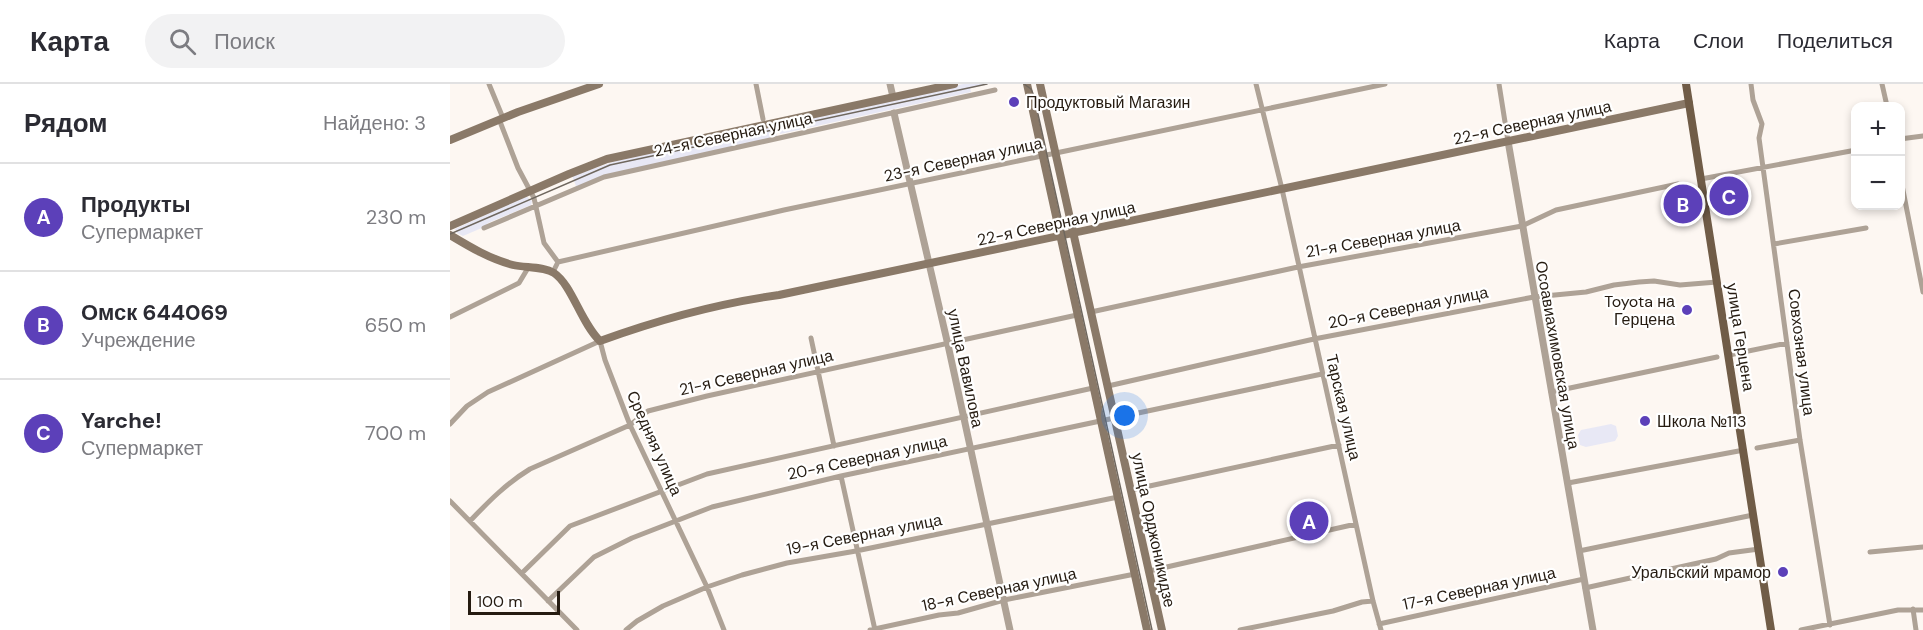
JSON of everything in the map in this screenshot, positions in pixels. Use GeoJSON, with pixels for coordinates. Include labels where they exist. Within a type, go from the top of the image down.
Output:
{"type":"FeatureCollection","features":[{"type":"Feature","properties":{"kind":"main road"},"geometry":{"type":"LineString","coordinates":[[450,140],[569,93],[599,84]]}},
{"type":"Feature","properties":{"kind":"main road","name":"24-я Северная улица"},"geometry":{"type":"LineString","coordinates":[[450,226],[607,159],[954,84]]}},
{"type":"Feature","properties":{"kind":"main road","name":"улица Орджоникидзе"},"geometry":{"type":"LineString","coordinates":[[1027,84],[1147,630]]}},
{"type":"Feature","properties":{"kind":"main road","name":"улица Герцена"},"geometry":{"type":"LineString","coordinates":[[1686,84],[1771,630]]}},
{"type":"Feature","properties":{"kind":"main road","name":"улица Орджоникидзе"},"geometry":{"type":"LineString","coordinates":[[1040,85],[1162,630]]}},
{"type":"Feature","properties":{"kind":"main road","name":"22-я Северная улица"},"geometry":{"type":"LineString","coordinates":[[600,341],[674,318],[759,297],[1689,103]]}},
{"type":"Feature","properties":{"kind":"main road"},"geometry":{"type":"LineString","coordinates":[[452,238],[488,256],[528,268],[553,272]]}},
{"type":"Feature","properties":{"kind":"main road","name":"Средняя улица"},"geometry":{"type":"LineString","coordinates":[[553,272],[564,284],[588,328],[600,341]]}},
{"type":"Feature","properties":{"kind":"street"},"geometry":{"type":"LineString","coordinates":[[489,84],[518,168],[531,191],[544,243],[558,262],[553,272]]}},
{"type":"Feature","properties":{"kind":"street"},"geometry":{"type":"LineString","coordinates":[[756,84],[763,119]]}},
{"type":"Feature","properties":{"kind":"street"},"geometry":{"type":"LineString","coordinates":[[890,84],[893,97]]}},
{"type":"Feature","properties":{"kind":"street","name":"Тарская улица"},"geometry":{"type":"LineString","coordinates":[[1256,84],[1282,189],[1379,628]]}},
{"type":"Feature","properties":{"kind":"street","name":"23-я Северная улица"},"geometry":{"type":"LineString","coordinates":[[558,262],[910,184],[1385,84]]}},
{"type":"Feature","properties":{"kind":"street","name":"Осоавиахимовская улица"},"geometry":{"type":"LineString","coordinates":[[1499,84],[1593,630]]}},
{"type":"Feature","properties":{"kind":"street","name":"Совхозная улица"},"geometry":{"type":"LineString","coordinates":[[1751,84],[1753,100],[1762,124],[1759,138],[1800,440],[1830,625]]}},
{"type":"Feature","properties":{"kind":"street"},"geometry":{"type":"LineString","coordinates":[[1882,84],[1886,102]]}},
{"type":"Feature","properties":{"kind":"street","name":"24-я Северная улица"},"geometry":{"type":"LineString","coordinates":[[484,228],[604,177],[995,90]]}},
{"type":"Feature","properties":{"kind":"street","name":"улица Вавилова"},"geometry":{"type":"LineString","coordinates":[[894,113],[948,345],[1010,630]]}},
{"type":"Feature","properties":{"kind":"street"},"geometry":{"type":"LineString","coordinates":[[1905,138],[1923,136]]}},
{"type":"Feature","properties":{"kind":"street"},"geometry":{"type":"LineString","coordinates":[[1701,179],[1851,151]]}},
{"type":"Feature","properties":{"kind":"street","name":"21-я Северная улица"},"geometry":{"type":"LineString","coordinates":[[1091,312],[1298,267],[1522,226],[1556,210],[1678,184]]}},
{"type":"Feature","properties":{"kind":"street"},"geometry":{"type":"LineString","coordinates":[[1905,200],[1923,292]]}},
{"type":"Feature","properties":{"kind":"street"},"geometry":{"type":"LineString","coordinates":[[1774,244],[1866,228]]}},
{"type":"Feature","properties":{"kind":"street"},"geometry":{"type":"LineString","coordinates":[[450,317],[519,282],[528,268]]}},
{"type":"Feature","properties":{"kind":"street","name":"20-я Северная улица"},"geometry":{"type":"LineString","coordinates":[[1108,386],[1314,339],[1534,297],[1586,292],[1639,282],[1654,281],[1680,285],[1717,282]]}},
{"type":"Feature","properties":{"kind":"street","name":"21-я Северная улица"},"geometry":{"type":"LineString","coordinates":[[470,521],[503,487],[518,476],[630,425],[648,411],[818,371],[948,345],[1077,315]]}},
{"type":"Feature","properties":{"kind":"street"},"geometry":{"type":"LineString","coordinates":[[811,338],[834,446]]}},
{"type":"Feature","properties":{"kind":"street","name":"22-я Северная улица"},"geometry":{"type":"LineString","coordinates":[[450,424],[467,406],[488,392],[600,341]]}},
{"type":"Feature","properties":{"kind":"street","name":"Средняя улица"},"geometry":{"type":"LineString","coordinates":[[600,341],[630,425],[707,587],[724,630]]}},
{"type":"Feature","properties":{"kind":"street"},"geometry":{"type":"LineString","coordinates":[[1729,355],[1787,343]]}},
{"type":"Feature","properties":{"kind":"street"},"geometry":{"type":"LineString","coordinates":[[1551,392],[1717,357]]}},
{"type":"Feature","properties":{"kind":"street","name":"20-я Северная улица"},"geometry":{"type":"LineString","coordinates":[[548,601],[594,557],[632,538],[712,507],[841,476],[1322,374]]}},
{"type":"Feature","properties":{"kind":"street","name":"20-я Северная улица"},"geometry":{"type":"LineString","coordinates":[[522,573],[570,526],[707,474],[1093,388]]}},
{"type":"Feature","properties":{"kind":"street"},"geometry":{"type":"LineString","coordinates":[[1757,448],[1800,440]]}},
{"type":"Feature","properties":{"kind":"street"},"geometry":{"type":"LineString","coordinates":[[1131,490],[1339,445]]}},
{"type":"Feature","properties":{"kind":"street"},"geometry":{"type":"LineString","coordinates":[[1568,483],[1744,450]]}},
{"type":"Feature","properties":{"kind":"street"},"geometry":{"type":"LineString","coordinates":[[841,476],[873,630]]}},
{"type":"Feature","properties":{"kind":"street","name":"19-я Северная улица"},"geometry":{"type":"LineString","coordinates":[[626,630],[663,606],[742,575],[787,563],[1118,497]]}},
{"type":"Feature","properties":{"kind":"street"},"geometry":{"type":"LineString","coordinates":[[450,501],[577,630]]}},
{"type":"Feature","properties":{"kind":"street"},"geometry":{"type":"LineString","coordinates":[[1579,551],[1754,515]]}},
{"type":"Feature","properties":{"kind":"street"},"geometry":{"type":"LineString","coordinates":[[1149,571],[1356,524]]}},
{"type":"Feature","properties":{"kind":"street"},"geometry":{"type":"LineString","coordinates":[[1870,552],[1923,547]]}},
{"type":"Feature","properties":{"kind":"street"},"geometry":{"type":"LineString","coordinates":[[1586,588],[1716,560],[1729,553],[1759,549]]}},
{"type":"Feature","properties":{"kind":"street","name":"18-я Северная улица"},"geometry":{"type":"LineString","coordinates":[[873,630],[958,613],[1004,600],[1135,574]]}},
{"type":"Feature","properties":{"kind":"street","name":"17-я Северная улица"},"geometry":{"type":"LineString","coordinates":[[1379,628],[1584,579]]}},
{"type":"Feature","properties":{"kind":"street"},"geometry":{"type":"LineString","coordinates":[[1240,630],[1333,611],[1362,602],[1373,602]]}},
{"type":"Feature","properties":{"kind":"street"},"geometry":{"type":"LineString","coordinates":[[1914,609],[1916,630]]}},
{"type":"Feature","properties":{"kind":"street"},"geometry":{"type":"LineString","coordinates":[[1801,630],[1898,610],[1923,610]]}},
{"type":"Feature","properties":{"kind":"shaded area"},"geometry":{"type":"Polygon","coordinates":[[[963,84],[988,84],[970,88],[971,92],[780,134],[778,123],[963,84]]]}},
{"type":"Feature","properties":{"kind":"shaded area"},"geometry":{"type":"Polygon","coordinates":[[[775,126],[777,136],[576,186],[572,176],[616,161],[775,126]]]}},
{"type":"Feature","properties":{"kind":"shaded area"},"geometry":{"type":"Polygon","coordinates":[[[526,196],[532,201],[531,205],[488,223],[484,227],[463,236],[455,229],[526,196]]]}},
{"type":"Feature","properties":{"kind":"shaded area"},"geometry":{"type":"Polygon","coordinates":[[[1611,424],[1616,426],[1618,436],[1615,441],[1586,447],[1580,445],[1578,435],[1581,430],[1611,424]]]}},
{"type":"Feature","properties":{"kind":"tram line"},"geometry":{"type":"LineString","coordinates":[[450,234],[610,165],[987,84]]}},
{"type":"Feature","properties":{"kind":"tram line"},"geometry":{"type":"LineString","coordinates":[[1024,84],[1031,89],[1034,96],[1152,630]]}},
{"type":"Feature","properties":{"kind":"place","name":"Продуктовый Магазин"},"geometry":{"type":"Point","coordinates":[1014,102]}},
{"type":"Feature","properties":{"kind":"place","name":"Yarche!"},"geometry":{"type":"Point","coordinates":[1729,196]}},
{"type":"Feature","properties":{"kind":"place","name":"Омск 644069"},"geometry":{"type":"Point","coordinates":[1683,204]}},
{"type":"Feature","properties":{"kind":"place","name":"Toyota на Герцена"},"geometry":{"type":"Point","coordinates":[1687,310]}},
{"type":"Feature","properties":{"kind":"place","name":"Школа №113"},"geometry":{"type":"Point","coordinates":[1645,421]}},
{"type":"Feature","properties":{"kind":"place","name":"Продукты"},"geometry":{"type":"Point","coordinates":[1309,521]}},
{"type":"Feature","properties":{"kind":"place","name":"Уральский мрамор"},"geometry":{"type":"Point","coordinates":[1783,572]}}]}
